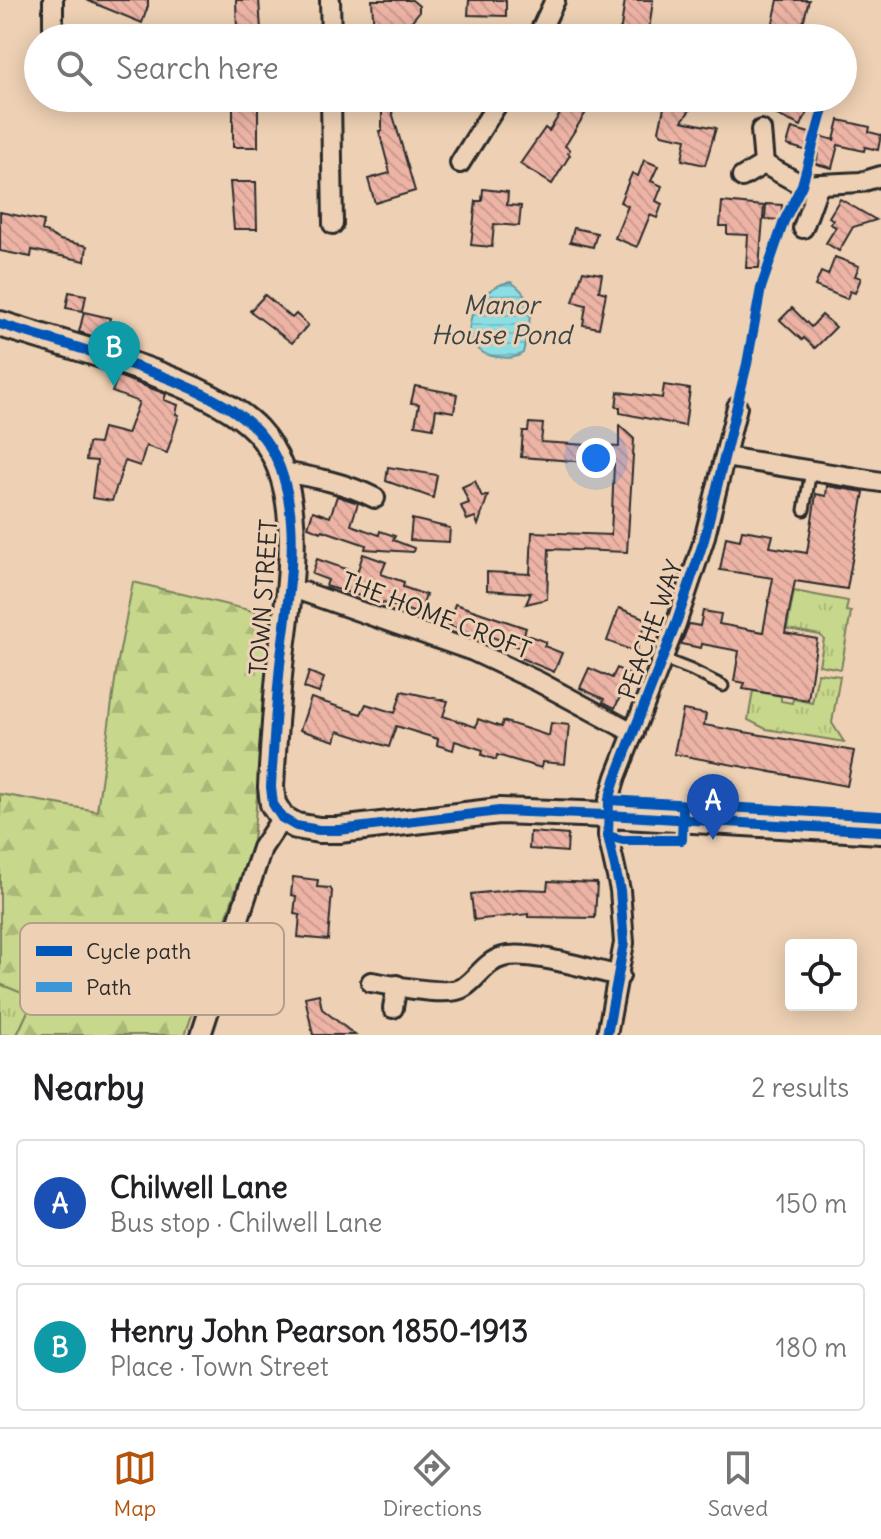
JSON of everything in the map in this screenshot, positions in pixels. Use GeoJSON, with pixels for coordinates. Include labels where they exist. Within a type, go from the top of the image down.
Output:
{"type":"FeatureCollection","features":[{"type":"Feature","properties":{"kind":"street"},"geometry":{"type":"LineString","coordinates":[[53,0],[53,24]]}},
{"type":"Feature","properties":{"kind":"street"},"geometry":{"type":"LineString","coordinates":[[330,0],[331,24]]}},
{"type":"Feature","properties":{"kind":"street"},"geometry":{"type":"LineString","coordinates":[[544,24],[555,0]]}},
{"type":"Feature","properties":{"kind":"street"},"geometry":{"type":"LineString","coordinates":[[331,112],[333,224]]}},
{"type":"Feature","properties":{"kind":"street"},"geometry":{"type":"LineString","coordinates":[[460,163],[492,112]]}},
{"type":"Feature","properties":{"kind":"street"},"geometry":{"type":"LineString","coordinates":[[761,130],[764,164]]}},
{"type":"Feature","properties":{"kind":"street"},"geometry":{"type":"LineString","coordinates":[[742,177],[764,164]]}},
{"type":"Feature","properties":{"kind":"street"},"geometry":{"type":"LineString","coordinates":[[764,164],[802,185],[861,182],[881,176]]}},
{"type":"Feature","properties":{"kind":"street"},"geometry":{"type":"LineString","coordinates":[[803,228],[819,184]]}},
{"type":"Feature","properties":{"kind":"street","name":"TOWN STREET"},"geometry":{"type":"LineString","coordinates":[[0,324],[121,362],[214,401],[257,430],[270,448],[282,472],[292,550],[272,774],[273,804],[280,815]]}},
{"type":"Feature","properties":{"kind":"street","name":"PEACHE WAY"},"geometry":{"type":"LineString","coordinates":[[607,1035],[624,943],[623,914],[610,850],[608,815],[616,777],[663,659],[704,540],[737,407]]}},
{"type":"Feature","properties":{"kind":"street"},"geometry":{"type":"LineString","coordinates":[[725,457],[881,482]]}},
{"type":"Feature","properties":{"kind":"street"},"geometry":{"type":"LineString","coordinates":[[282,472],[346,486],[375,498]]}},
{"type":"Feature","properties":{"kind":"street","name":"THE HOME CROFT"},"geometry":{"type":"LineString","coordinates":[[304,592],[473,651],[634,733]]}},
{"type":"Feature","properties":{"kind":"street"},"geometry":{"type":"LineString","coordinates":[[238,923],[262,848],[280,815],[304,828],[339,830],[499,811],[881,831]]}},
{"type":"Feature","properties":{"kind":"street"},"geometry":{"type":"LineString","coordinates":[[371,982],[454,992],[468,985],[491,962],[506,956],[524,956],[620,976]]}},
{"type":"Feature","properties":{"kind":"street"},"geometry":{"type":"LineString","coordinates":[[393,1008],[397,985]]}},
{"type":"Feature","properties":{"kind":"street"},"geometry":{"type":"LineString","coordinates":[[201,1035],[208,1015]]}},
{"type":"Feature","properties":{"kind":"lane"},"geometry":{"type":"LineString","coordinates":[[804,510],[811,471]]}},
{"type":"Feature","properties":{"kind":"lane"},"geometry":{"type":"LineString","coordinates":[[663,659],[723,686]]}},
{"type":"Feature","properties":{"kind":"green space"},"geometry":{"type":"Polygon","coordinates":[[[133,582],[273,616],[253,841],[224,923],[20,923],[20,992],[0,984],[0,794],[97,811],[117,666],[133,582]]]}},
{"type":"Feature","properties":{"kind":"green space"},"geometry":{"type":"Polygon","coordinates":[[[794,591],[848,601],[846,611],[851,612],[841,669],[819,665],[824,639],[820,635],[787,629],[794,591]]]}},
{"type":"Feature","properties":{"kind":"green space"},"geometry":{"type":"Polygon","coordinates":[[[818,673],[840,676],[832,723],[844,742],[766,729],[748,720],[753,691],[781,696],[781,701],[792,703],[793,699],[812,703],[818,673]]]}},
{"type":"Feature","properties":{"kind":"green space"},"geometry":{"type":"Polygon","coordinates":[[[0,984],[20,991],[20,1015],[26,1015],[17,1035],[0,1035],[0,984]]]}},
{"type":"Feature","properties":{"kind":"green space"},"geometry":{"type":"Polygon","coordinates":[[[26,1015],[192,1015],[185,1035],[17,1035],[26,1015]]]}},
{"type":"Feature","properties":{"kind":"water","name":"Manor House Pond"},"geometry":{"type":"Polygon","coordinates":[[[511,282],[526,297],[530,314],[523,353],[509,358],[484,353],[474,345],[470,320],[484,295],[511,282]]]}},
{"type":"Feature","properties":{"kind":"building"},"geometry":{"type":"Polygon","coordinates":[[[86,0],[148,0],[148,6],[142,23],[86,0]]]}},
{"type":"Feature","properties":{"kind":"building"},"geometry":{"type":"Polygon","coordinates":[[[236,0],[259,0],[261,24],[237,24],[236,0]]]}},
{"type":"Feature","properties":{"kind":"building"},"geometry":{"type":"Polygon","coordinates":[[[372,0],[412,0],[419,6],[419,12],[411,24],[373,24],[372,0]]]}},
{"type":"Feature","properties":{"kind":"building"},"geometry":{"type":"Polygon","coordinates":[[[469,0],[506,0],[506,16],[468,15],[469,0]]]}},
{"type":"Feature","properties":{"kind":"building"},"geometry":{"type":"Polygon","coordinates":[[[625,0],[653,0],[650,24],[621,24],[625,0]]]}},
{"type":"Feature","properties":{"kind":"building"},"geometry":{"type":"Polygon","coordinates":[[[778,0],[809,0],[803,24],[773,24],[778,0]]]}},
{"type":"Feature","properties":{"kind":"building"},"geometry":{"type":"Polygon","coordinates":[[[233,112],[258,112],[258,147],[233,147],[233,112]]]}},
{"type":"Feature","properties":{"kind":"building"},"geometry":{"type":"Polygon","coordinates":[[[382,112],[392,112],[415,191],[375,203],[368,179],[390,173],[379,131],[382,131],[382,112]]]}},
{"type":"Feature","properties":{"kind":"building"},"geometry":{"type":"Polygon","coordinates":[[[561,112],[586,112],[565,146],[570,150],[570,155],[552,184],[520,164],[545,128],[549,131],[561,112]]]}},
{"type":"Feature","properties":{"kind":"building"},"geometry":{"type":"Polygon","coordinates":[[[663,112],[689,112],[682,121],[716,128],[705,165],[682,160],[686,139],[659,131],[663,112]]]}},
{"type":"Feature","properties":{"kind":"building"},"geometry":{"type":"Polygon","coordinates":[[[770,112],[807,112],[801,126],[770,112]]]}},
{"type":"Feature","properties":{"kind":"building"},"geometry":{"type":"Polygon","coordinates":[[[839,120],[870,127],[869,132],[881,135],[878,150],[865,147],[864,151],[838,145],[832,168],[816,164],[818,154],[787,145],[792,128],[834,140],[839,120]]]}},
{"type":"Feature","properties":{"kind":"building"},"geometry":{"type":"Polygon","coordinates":[[[644,160],[658,166],[651,181],[662,186],[656,201],[662,204],[657,218],[650,215],[637,247],[615,238],[628,206],[620,202],[632,173],[638,176],[644,160]]]}},
{"type":"Feature","properties":{"kind":"building"},"geometry":{"type":"Polygon","coordinates":[[[230,182],[256,182],[257,229],[234,229],[230,182]]]}},
{"type":"Feature","properties":{"kind":"building"},"geometry":{"type":"Polygon","coordinates":[[[483,189],[508,192],[507,205],[521,206],[519,226],[494,224],[492,247],[471,245],[476,201],[482,201],[483,189]]]}},
{"type":"Feature","properties":{"kind":"building"},"geometry":{"type":"Polygon","coordinates":[[[840,199],[876,220],[853,227],[839,251],[826,243],[836,227],[830,224],[833,220],[829,217],[840,199]]]}},
{"type":"Feature","properties":{"kind":"building"},"geometry":{"type":"Polygon","coordinates":[[[722,202],[764,206],[759,268],[746,268],[748,235],[727,234],[727,226],[720,226],[722,202]]]}},
{"type":"Feature","properties":{"kind":"building"},"geometry":{"type":"Polygon","coordinates":[[[766,204],[782,205],[781,220],[765,219],[766,204]]]}},
{"type":"Feature","properties":{"kind":"building"},"geometry":{"type":"Polygon","coordinates":[[[0,212],[44,221],[42,230],[60,240],[87,246],[85,261],[32,250],[31,257],[0,251],[0,212]]]}},
{"type":"Feature","properties":{"kind":"building"},"geometry":{"type":"Polygon","coordinates":[[[574,228],[597,233],[593,247],[570,242],[574,228]]]}},
{"type":"Feature","properties":{"kind":"building"},"geometry":{"type":"Polygon","coordinates":[[[835,257],[859,266],[855,276],[861,278],[855,293],[850,291],[847,299],[815,286],[821,272],[828,275],[835,257]]]}},
{"type":"Feature","properties":{"kind":"building"},"geometry":{"type":"Polygon","coordinates":[[[583,271],[602,274],[599,291],[606,293],[599,328],[583,325],[586,305],[573,302],[583,271]]]}},
{"type":"Feature","properties":{"kind":"building"},"geometry":{"type":"Polygon","coordinates":[[[69,292],[86,295],[83,311],[66,308],[69,292]]]}},
{"type":"Feature","properties":{"kind":"building"},"geometry":{"type":"Polygon","coordinates":[[[265,295],[292,318],[296,314],[308,325],[292,343],[250,311],[265,295]]]}},
{"type":"Feature","properties":{"kind":"building"},"geometry":{"type":"Polygon","coordinates":[[[792,308],[811,327],[822,315],[836,327],[815,348],[780,320],[792,308]]]}},
{"type":"Feature","properties":{"kind":"building"},"geometry":{"type":"Polygon","coordinates":[[[84,312],[110,318],[105,340],[79,332],[84,312]]]}},
{"type":"Feature","properties":{"kind":"building"},"geometry":{"type":"Polygon","coordinates":[[[118,376],[166,394],[164,400],[178,405],[176,414],[179,415],[167,453],[146,446],[140,466],[125,461],[112,501],[92,498],[97,461],[86,460],[88,443],[99,444],[103,428],[127,434],[139,402],[112,392],[118,376]]]}},
{"type":"Feature","properties":{"kind":"building"},"geometry":{"type":"Polygon","coordinates":[[[664,385],[690,389],[685,426],[620,413],[620,407],[616,407],[618,392],[662,398],[664,385]]]}},
{"type":"Feature","properties":{"kind":"building"},"geometry":{"type":"Polygon","coordinates":[[[415,386],[457,394],[454,412],[436,409],[433,428],[415,425],[419,404],[411,403],[415,386]]]}},
{"type":"Feature","properties":{"kind":"building"},"geometry":{"type":"Polygon","coordinates":[[[529,423],[543,424],[541,442],[619,447],[619,425],[634,439],[627,552],[549,549],[547,599],[526,604],[531,593],[487,590],[487,572],[530,574],[532,532],[611,535],[614,464],[521,457],[523,431],[528,431],[529,423]]]}},
{"type":"Feature","properties":{"kind":"building"},"geometry":{"type":"Polygon","coordinates":[[[388,467],[437,475],[433,498],[386,481],[388,467]]]}},
{"type":"Feature","properties":{"kind":"building"},"geometry":{"type":"Polygon","coordinates":[[[475,481],[482,497],[488,495],[478,525],[475,517],[467,520],[461,506],[469,503],[462,487],[475,481]]]}},
{"type":"Feature","properties":{"kind":"building"},"geometry":{"type":"Polygon","coordinates":[[[827,486],[864,492],[847,589],[795,581],[785,633],[817,639],[808,700],[743,689],[745,683],[734,681],[739,651],[702,644],[701,648],[681,644],[689,624],[700,626],[703,611],[721,614],[719,624],[763,632],[773,578],[720,570],[726,537],[740,540],[742,530],[773,535],[770,547],[807,553],[816,494],[826,496],[827,486]]]}},
{"type":"Feature","properties":{"kind":"building"},"geometry":{"type":"Polygon","coordinates":[[[337,496],[358,503],[351,525],[379,535],[380,531],[395,536],[393,540],[414,548],[413,552],[365,549],[366,545],[308,527],[313,511],[330,517],[337,496]]]}},
{"type":"Feature","properties":{"kind":"building"},"geometry":{"type":"Polygon","coordinates":[[[412,519],[450,528],[449,542],[410,540],[412,519]]]}},
{"type":"Feature","properties":{"kind":"building"},"geometry":{"type":"Polygon","coordinates":[[[363,554],[386,562],[381,574],[404,582],[403,587],[426,595],[420,614],[326,586],[328,580],[312,574],[317,559],[357,573],[363,554]]]}},
{"type":"Feature","properties":{"kind":"building"},"geometry":{"type":"Polygon","coordinates":[[[455,604],[526,628],[524,634],[546,642],[544,646],[562,653],[554,672],[518,657],[521,648],[487,635],[485,641],[448,625],[455,604]]]}},
{"type":"Feature","properties":{"kind":"building"},"geometry":{"type":"Polygon","coordinates":[[[619,608],[647,619],[636,652],[607,641],[619,608]]]}},
{"type":"Feature","properties":{"kind":"building"},"geometry":{"type":"Polygon","coordinates":[[[589,668],[612,678],[617,668],[630,675],[615,708],[580,688],[589,668]]]}},
{"type":"Feature","properties":{"kind":"building"},"geometry":{"type":"Polygon","coordinates":[[[309,672],[324,678],[319,693],[304,688],[309,672]]]}},
{"type":"Feature","properties":{"kind":"building"},"geometry":{"type":"Polygon","coordinates":[[[402,691],[448,701],[443,716],[476,727],[478,719],[501,727],[503,721],[549,736],[551,723],[569,725],[565,764],[542,762],[541,768],[497,755],[496,760],[482,755],[483,750],[455,741],[453,750],[437,745],[438,739],[396,726],[389,747],[338,731],[335,741],[300,730],[311,698],[361,714],[366,704],[395,713],[402,691]]]}},
{"type":"Feature","properties":{"kind":"building"},"geometry":{"type":"Polygon","coordinates":[[[683,710],[706,714],[704,725],[854,751],[847,786],[674,754],[683,710]]]}},
{"type":"Feature","properties":{"kind":"building"},"geometry":{"type":"Polygon","coordinates":[[[530,832],[568,835],[567,852],[529,849],[530,832]]]}},
{"type":"Feature","properties":{"kind":"building"},"geometry":{"type":"Polygon","coordinates":[[[293,877],[318,880],[317,887],[332,891],[328,940],[298,937],[300,915],[294,914],[296,896],[291,895],[293,877]]]}},
{"type":"Feature","properties":{"kind":"building"},"geometry":{"type":"Polygon","coordinates":[[[548,881],[597,883],[595,918],[528,917],[528,914],[474,920],[471,894],[519,889],[547,890],[548,881]]]}},
{"type":"Feature","properties":{"kind":"building"},"geometry":{"type":"Polygon","coordinates":[[[319,994],[322,1009],[355,1035],[313,1035],[305,997],[319,994]]]}},
{"type":"Feature","properties":{"kind":"cycle path"},"geometry":{"type":"LineString","coordinates":[[607,1035],[624,943],[620,890],[608,836],[609,800],[676,624],[704,540],[747,364],[761,288],[784,221],[802,185],[822,112]]}},
{"type":"Feature","properties":{"kind":"cycle path"},"geometry":{"type":"LineString","coordinates":[[0,324],[136,366],[207,395],[257,430],[274,454],[284,481],[292,543],[271,787],[273,804],[282,818],[296,826],[339,830],[499,811],[881,831]]}},
{"type":"Feature","properties":{"kind":"cycle path"},"geometry":{"type":"LineString","coordinates":[[609,800],[881,816]]}},
{"type":"Feature","properties":{"kind":"cycle path"},"geometry":{"type":"LineString","coordinates":[[608,836],[623,840],[682,840],[683,808]]}},
{"type":"Feature","properties":{"kind":"place","name":"Henry John Pearson 1850-1913"},"geometry":{"type":"Point","coordinates":[114,387]}},
{"type":"Feature","properties":{"kind":"place","name":"Chilwell Lane"},"geometry":{"type":"Point","coordinates":[713,840]}}]}
